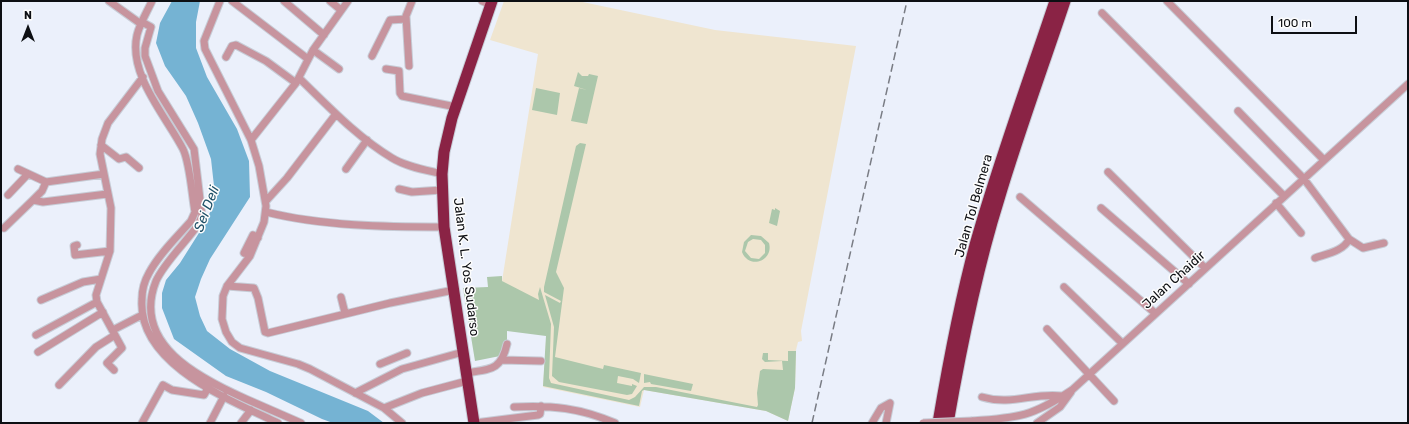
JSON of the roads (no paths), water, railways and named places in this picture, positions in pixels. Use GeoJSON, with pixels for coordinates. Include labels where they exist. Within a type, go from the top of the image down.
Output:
{"type":"FeatureCollection","features":[{"type":"Feature","properties":{"kind":"highway","name":"Jalan Tol Belmera"},"geometry":{"type":"LineString","coordinates":[[938,423],[951,352],[975,247],[1006,145],[1055,1]]}},
{"type":"Feature","properties":{"kind":"highway","name":"Jalan Tol Belmera"},"geometry":{"type":"LineString","coordinates":[[948,423],[959,357],[984,252],[1001,192],[1065,1]]}},
{"type":"Feature","properties":{"kind":"highway","name":"Jalan K. L. Yos Sudarso"},"geometry":{"type":"LineString","coordinates":[[474,423],[444,227],[442,174],[447,140],[488,2]]}},
{"type":"Feature","properties":{"kind":"street"},"geometry":{"type":"LineString","coordinates":[[110,1],[141,23],[151,27],[145,48],[148,65],[158,91],[194,149],[202,216],[198,225],[159,275],[151,302],[153,325],[165,347],[174,356],[217,386],[301,423]]}},
{"type":"Feature","properties":{"kind":"street"},"geometry":{"type":"LineString","coordinates":[[152,1],[141,23],[137,36],[136,54],[143,77],[158,109],[183,149],[195,212],[191,221],[148,273],[142,295],[142,315],[148,333],[158,350],[169,361],[208,388],[278,423]]}},
{"type":"Feature","properties":{"kind":"street"},"geometry":{"type":"LineString","coordinates":[[220,1],[204,41],[205,49],[251,140],[266,201],[266,212],[258,238],[250,256],[227,286],[222,307],[222,319],[226,332],[232,342],[240,348],[298,364],[384,408],[402,423]]}},
{"type":"Feature","properties":{"kind":"street"},"geometry":{"type":"LineString","coordinates":[[232,1],[308,59]]}},
{"type":"Feature","properties":{"kind":"street"},"geometry":{"type":"LineString","coordinates":[[284,1],[324,35]]}},
{"type":"Feature","properties":{"kind":"street"},"geometry":{"type":"LineString","coordinates":[[330,1],[341,10]]}},
{"type":"Feature","properties":{"kind":"street"},"geometry":{"type":"LineString","coordinates":[[251,140],[297,80],[313,50],[348,1]]}},
{"type":"Feature","properties":{"kind":"street"},"geometry":{"type":"LineString","coordinates":[[409,66],[406,19],[412,1]]}},
{"type":"Feature","properties":{"kind":"street"},"geometry":{"type":"LineString","coordinates":[[1167,1],[1324,160]]}},
{"type":"Feature","properties":{"kind":"street"},"geometry":{"type":"LineString","coordinates":[[1102,13],[1284,196]]}},
{"type":"Feature","properties":{"kind":"street"},"geometry":{"type":"LineString","coordinates":[[372,56],[390,20],[406,19]]}},
{"type":"Feature","properties":{"kind":"street"},"geometry":{"type":"LineString","coordinates":[[226,57],[232,46],[236,45],[266,61],[297,80],[366,140],[399,162],[442,174]]}},
{"type":"Feature","properties":{"kind":"street"},"geometry":{"type":"LineString","coordinates":[[313,50],[339,69]]}},
{"type":"Feature","properties":{"kind":"street"},"geometry":{"type":"LineString","coordinates":[[386,69],[399,71],[400,93],[402,96],[456,107]]}},
{"type":"Feature","properties":{"kind":"street"},"geometry":{"type":"LineString","coordinates":[[114,370],[106,363],[122,348],[98,302],[96,291],[110,251],[110,208],[100,154],[103,132],[108,123],[143,77]]}},
{"type":"Feature","properties":{"kind":"street","name":"Jalan Chaidir"},"geometry":{"type":"LineString","coordinates":[[923,423],[1005,419],[1031,414],[1051,404],[1072,390],[1408,84]]}},
{"type":"Feature","properties":{"kind":"street"},"geometry":{"type":"LineString","coordinates":[[1238,111],[1304,179],[1350,239],[1363,248],[1384,243]]}},
{"type":"Feature","properties":{"kind":"street"},"geometry":{"type":"LineString","coordinates":[[266,201],[287,178],[336,114]]}},
{"type":"Feature","properties":{"kind":"street"},"geometry":{"type":"LineString","coordinates":[[346,169],[366,140]]}},
{"type":"Feature","properties":{"kind":"street"},"geometry":{"type":"LineString","coordinates":[[101,145],[119,160],[126,157],[139,168]]}},
{"type":"Feature","properties":{"kind":"street"},"geometry":{"type":"LineString","coordinates":[[18,169],[46,182],[104,174]]}},
{"type":"Feature","properties":{"kind":"street"},"geometry":{"type":"LineString","coordinates":[[1108,172],[1205,268]]}},
{"type":"Feature","properties":{"kind":"street"},"geometry":{"type":"LineString","coordinates":[[8,195],[28,174]]}},
{"type":"Feature","properties":{"kind":"street"},"geometry":{"type":"LineString","coordinates":[[4,228],[42,191],[46,182]]}},
{"type":"Feature","properties":{"kind":"street"},"geometry":{"type":"LineString","coordinates":[[399,189],[412,192],[442,190]]}},
{"type":"Feature","properties":{"kind":"street"},"geometry":{"type":"LineString","coordinates":[[33,200],[43,202],[107,194]]}},
{"type":"Feature","properties":{"kind":"street"},"geometry":{"type":"LineString","coordinates":[[1020,197],[1155,313]]}},
{"type":"Feature","properties":{"kind":"street"},"geometry":{"type":"LineString","coordinates":[[1276,203],[1301,234]]}},
{"type":"Feature","properties":{"kind":"street"},"geometry":{"type":"LineString","coordinates":[[1101,208],[1189,284]]}},
{"type":"Feature","properties":{"kind":"street"},"geometry":{"type":"LineString","coordinates":[[266,212],[290,218],[402,227],[444,227]]}},
{"type":"Feature","properties":{"kind":"street"},"geometry":{"type":"LineString","coordinates":[[244,253],[252,236],[258,238]]}},
{"type":"Feature","properties":{"kind":"street"},"geometry":{"type":"LineString","coordinates":[[1315,258],[1346,246],[1350,239]]}},
{"type":"Feature","properties":{"kind":"street"},"geometry":{"type":"LineString","coordinates":[[77,245],[74,246],[75,255],[110,251]]}},
{"type":"Feature","properties":{"kind":"street"},"geometry":{"type":"LineString","coordinates":[[41,300],[83,282],[101,280]]}},
{"type":"Feature","properties":{"kind":"street"},"geometry":{"type":"LineString","coordinates":[[227,286],[254,288],[266,333],[345,313],[454,290]]}},
{"type":"Feature","properties":{"kind":"street"},"geometry":{"type":"LineString","coordinates":[[1064,287],[1122,343]]}},
{"type":"Feature","properties":{"kind":"street"},"geometry":{"type":"LineString","coordinates":[[341,297],[345,313]]}},
{"type":"Feature","properties":{"kind":"street"},"geometry":{"type":"LineString","coordinates":[[36,335],[98,302]]}},
{"type":"Feature","properties":{"kind":"street"},"geometry":{"type":"LineString","coordinates":[[38,352],[103,312]]}},
{"type":"Feature","properties":{"kind":"street"},"geometry":{"type":"LineString","coordinates":[[59,384],[96,347],[114,332],[142,315]]}},
{"type":"Feature","properties":{"kind":"street"},"geometry":{"type":"LineString","coordinates":[[1047,329],[1114,401]]}},
{"type":"Feature","properties":{"kind":"street"},"geometry":{"type":"LineString","coordinates":[[384,408],[490,369],[499,364],[502,360],[507,344]]}},
{"type":"Feature","properties":{"kind":"street"},"geometry":{"type":"LineString","coordinates":[[355,393],[402,369],[463,352]]}},
{"type":"Feature","properties":{"kind":"street"},"geometry":{"type":"LineString","coordinates":[[380,364],[407,353]]}},
{"type":"Feature","properties":{"kind":"street"},"geometry":{"type":"LineString","coordinates":[[395,357],[402,369]]}},
{"type":"Feature","properties":{"kind":"street"},"geometry":{"type":"LineString","coordinates":[[502,360],[541,361]]}},
{"type":"Feature","properties":{"kind":"street"},"geometry":{"type":"LineString","coordinates":[[142,423],[162,385],[172,390],[204,395],[208,388]]}},
{"type":"Feature","properties":{"kind":"street"},"geometry":{"type":"LineString","coordinates":[[1037,423],[1060,407],[1072,390]]}},
{"type":"Feature","properties":{"kind":"street"},"geometry":{"type":"LineString","coordinates":[[982,397],[998,401],[1014,401],[1049,395],[1062,396]]}},
{"type":"Feature","properties":{"kind":"street"},"geometry":{"type":"LineString","coordinates":[[210,423],[224,396]]}},
{"type":"Feature","properties":{"kind":"street"},"geometry":{"type":"LineString","coordinates":[[872,423],[881,408],[890,403],[886,423]]}},
{"type":"Feature","properties":{"kind":"street"},"geometry":{"type":"LineString","coordinates":[[474,423],[538,416],[540,414],[541,406]]}},
{"type":"Feature","properties":{"kind":"street"},"geometry":{"type":"LineString","coordinates":[[514,407],[541,406],[568,409],[602,417],[616,423]]}},
{"type":"Feature","properties":{"kind":"street"},"geometry":{"type":"LineString","coordinates":[[241,423],[251,410]]}},
{"type":"Feature","properties":{"kind":"water"},"geometry":{"type":"Polygon","coordinates":[[[172,1],[200,1],[196,22],[196,48],[207,77],[237,129],[249,161],[250,197],[210,259],[195,297],[200,316],[207,331],[230,349],[270,371],[368,411],[384,423],[333,423],[322,419],[266,392],[226,376],[174,339],[162,308],[162,293],[166,280],[180,263],[204,225],[213,206],[214,186],[211,159],[198,123],[186,96],[165,66],[156,43],[160,23],[172,1]]]}},
{"type":"Feature","properties":{"kind":"railway"},"geometry":{"type":"LineString","coordinates":[[812,423],[907,1]]}},
{"type":"Feature","properties":{"kind":"water label","name":"Sei Deli"},"geometry":{"type":"Point","coordinates":[207,209]}}]}
